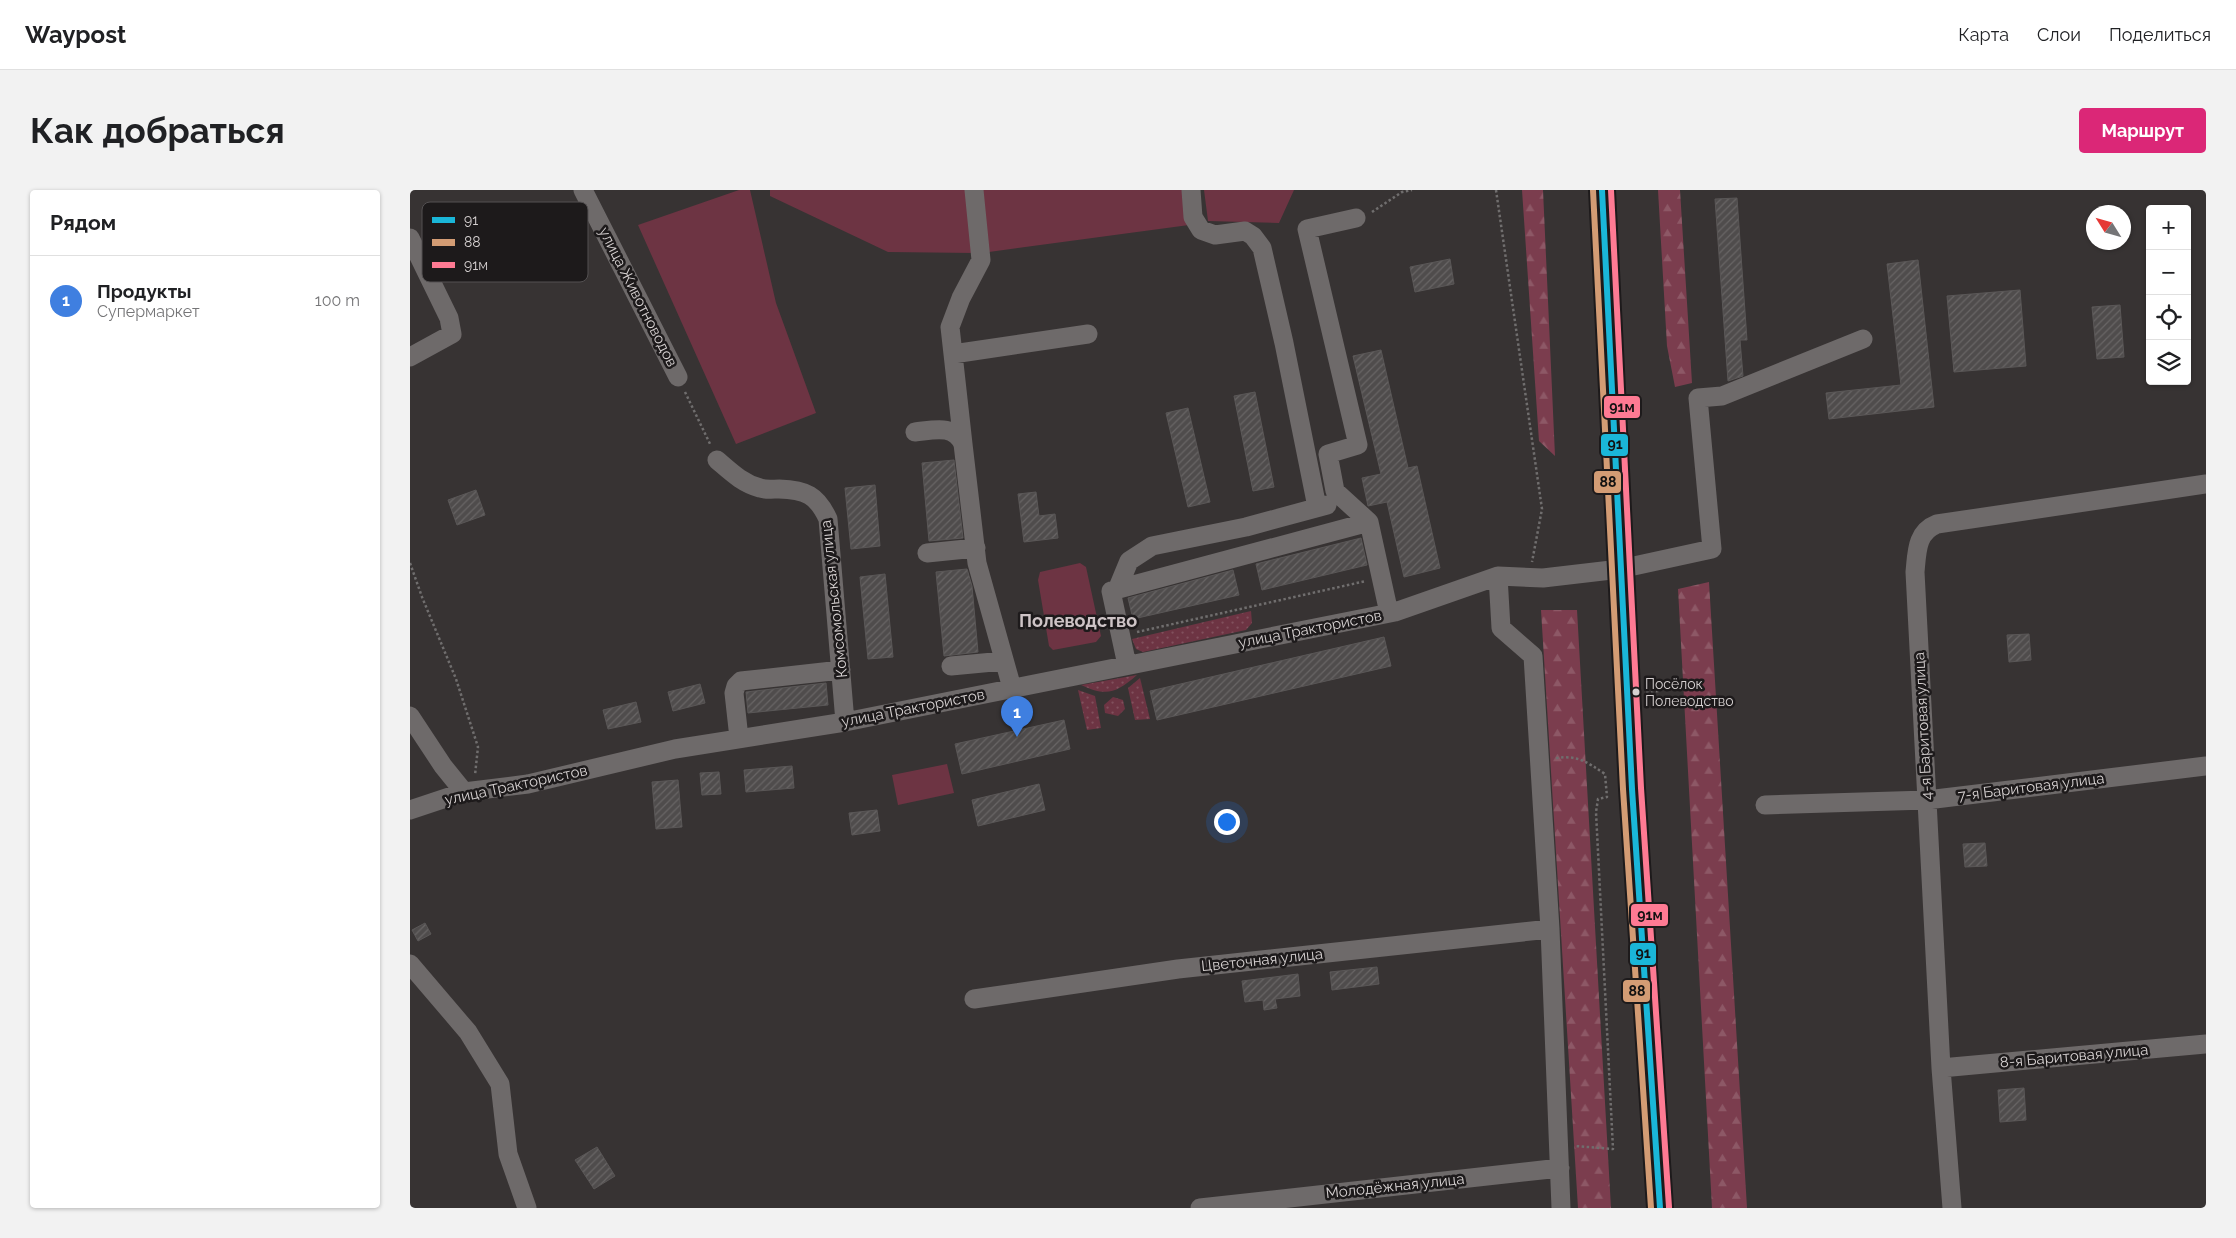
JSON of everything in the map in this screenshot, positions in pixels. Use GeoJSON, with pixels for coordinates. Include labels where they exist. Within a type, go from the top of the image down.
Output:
{"type":"FeatureCollection","features":[{"type":"Feature","properties":{"kind":"main road"},"geometry":{"type":"LineString","coordinates":[[1602,190],[1632,789],[1660,1208]]}},
{"type":"Feature","properties":{"kind":"street","name":"улица Животноводов"},"geometry":{"type":"LineString","coordinates":[[583,190],[678,377]]}},
{"type":"Feature","properties":{"kind":"street"},"geometry":{"type":"LineString","coordinates":[[974,190],[980,260],[961,298],[950,327],[977,566],[1012,688]]}},
{"type":"Feature","properties":{"kind":"street"},"geometry":{"type":"LineString","coordinates":[[1191,190],[1193,217],[1201,230],[1215,235],[1245,231],[1253,236],[1262,248],[1284,343],[1317,507]]}},
{"type":"Feature","properties":{"kind":"street"},"geometry":{"type":"LineString","coordinates":[[1356,218],[1307,229],[1358,445],[1328,454],[1335,491],[1369,522],[1389,613]]}},
{"type":"Feature","properties":{"kind":"street"},"geometry":{"type":"LineString","coordinates":[[410,238],[422,263]]}},
{"type":"Feature","properties":{"kind":"street"},"geometry":{"type":"LineString","coordinates":[[410,357],[452,334],[448,318],[431,282]]}},
{"type":"Feature","properties":{"kind":"street"},"geometry":{"type":"LineString","coordinates":[[953,354],[1088,334]]}},
{"type":"Feature","properties":{"kind":"street","name":"улица Трактористов"},"geometry":{"type":"LineString","coordinates":[[410,810],[469,792],[528,784],[675,749],[845,722],[1389,613],[1498,576],[1543,578],[1620,569],[1712,549],[1698,398],[1722,396],[1863,339]]}},
{"type":"Feature","properties":{"kind":"street"},"geometry":{"type":"LineString","coordinates":[[915,432],[941,429],[951,431],[957,434],[964,444]]}},
{"type":"Feature","properties":{"kind":"street","name":"Комсомольская улица"},"geometry":{"type":"LineString","coordinates":[[718,460],[739,479],[761,489],[798,490],[816,500],[828,519],[845,722]]}},
{"type":"Feature","properties":{"kind":"street","name":"4-я Баритовая улица"},"geometry":{"type":"LineString","coordinates":[[1952,1208],[1941,1068],[1915,572],[1921,536],[1926,530],[1937,524],[2206,484]]}},
{"type":"Feature","properties":{"kind":"street"},"geometry":{"type":"LineString","coordinates":[[1117,590],[1129,562],[1152,546],[1246,527],[1333,504],[1340,496]]}},
{"type":"Feature","properties":{"kind":"street"},"geometry":{"type":"LineString","coordinates":[[1128,665],[1110,592],[1369,522]]}},
{"type":"Feature","properties":{"kind":"street"},"geometry":{"type":"LineString","coordinates":[[927,553],[976,548]]}},
{"type":"Feature","properties":{"kind":"street"},"geometry":{"type":"LineString","coordinates":[[1498,576],[1500,628],[1532,656],[1550,929],[1562,1208]]}},
{"type":"Feature","properties":{"kind":"street"},"geometry":{"type":"LineString","coordinates":[[951,666],[1004,661]]}},
{"type":"Feature","properties":{"kind":"street"},"geometry":{"type":"LineString","coordinates":[[739,738],[734,693],[738,683],[745,679],[841,670]]}},
{"type":"Feature","properties":{"kind":"street"},"geometry":{"type":"LineString","coordinates":[[410,716],[443,766],[469,792]]}},
{"type":"Feature","properties":{"kind":"street","name":"7-я Баритовая улица"},"geometry":{"type":"LineString","coordinates":[[1765,805],[1927,800],[2206,766]]}},
{"type":"Feature","properties":{"kind":"street","name":"Цветочная улица"},"geometry":{"type":"LineString","coordinates":[[974,998],[1178,969],[1550,929]]}},
{"type":"Feature","properties":{"kind":"street"},"geometry":{"type":"LineString","coordinates":[[410,964],[468,1032],[500,1084],[508,1154],[527,1208]]}},
{"type":"Feature","properties":{"kind":"street","name":"8-я Баритовая улица"},"geometry":{"type":"LineString","coordinates":[[1941,1068],[2206,1044]]}},
{"type":"Feature","properties":{"kind":"street","name":"Молодёжная улица"},"geometry":{"type":"LineString","coordinates":[[1200,1208],[1560,1168]]}},
{"type":"Feature","properties":{"kind":"path"},"geometry":{"type":"LineString","coordinates":[[1356,218],[1374,211],[1402,192],[1412,190]]}},
{"type":"Feature","properties":{"kind":"path"},"geometry":{"type":"LineString","coordinates":[[1496,190],[1542,509],[1532,564],[1543,578]]}},
{"type":"Feature","properties":{"kind":"path"},"geometry":{"type":"LineString","coordinates":[[678,377],[718,460]]}},
{"type":"Feature","properties":{"kind":"path"},"geometry":{"type":"LineString","coordinates":[[410,563],[456,679],[478,747],[469,792]]}},
{"type":"Feature","properties":{"kind":"path"},"geometry":{"type":"LineString","coordinates":[[1121,636],[1381,578]]}},
{"type":"Feature","properties":{"kind":"path"},"geometry":{"type":"LineString","coordinates":[[1539,760],[1575,756],[1605,774],[1607,797],[1598,799],[1596,812],[1613,1149],[1559,1144]]}},
{"type":"Feature","properties":{"kind":"shaded area"},"geometry":{"type":"Polygon","coordinates":[[[739,190],[750,190],[776,303],[816,413],[736,444],[638,225],[739,190]]]}},
{"type":"Feature","properties":{"kind":"shaded area"},"geometry":{"type":"Polygon","coordinates":[[[770,190],[966,190],[975,253],[888,252],[770,196],[770,190]]]}},
{"type":"Feature","properties":{"kind":"shaded area"},"geometry":{"type":"Polygon","coordinates":[[[982,190],[1184,190],[1189,225],[989,252],[982,190]]]}},
{"type":"Feature","properties":{"kind":"shaded area"},"geometry":{"type":"Polygon","coordinates":[[[1204,190],[1294,190],[1279,223],[1208,221],[1204,190]]]}},
{"type":"Feature","properties":{"kind":"shaded area"},"geometry":{"type":"Polygon","coordinates":[[[1080,563],[1086,567],[1101,636],[1096,642],[1053,650],[1049,646],[1038,580],[1040,572],[1080,563]]]}},
{"type":"Feature","properties":{"kind":"shaded area"},"geometry":{"type":"Polygon","coordinates":[[[1251,611],[1252,623],[1246,630],[1143,652],[1136,649],[1132,639],[1251,611]]]}},
{"type":"Feature","properties":{"kind":"shaded area"},"geometry":{"type":"Polygon","coordinates":[[[1137,675],[1123,686],[1111,691],[1098,691],[1081,685],[1137,675]]]}},
{"type":"Feature","properties":{"kind":"shaded area"},"geometry":{"type":"Polygon","coordinates":[[[1140,678],[1150,719],[1135,720],[1128,688],[1140,678]]]}},
{"type":"Feature","properties":{"kind":"shaded area"},"geometry":{"type":"Polygon","coordinates":[[[1078,690],[1095,696],[1101,728],[1087,730],[1078,690]]]}},
{"type":"Feature","properties":{"kind":"shaded area"},"geometry":{"type":"Polygon","coordinates":[[[1113,697],[1123,700],[1125,709],[1118,716],[1105,713],[1104,705],[1113,697]]]}},
{"type":"Feature","properties":{"kind":"shaded area"},"geometry":{"type":"Polygon","coordinates":[[[947,764],[954,793],[898,805],[892,775],[947,764]]]}},
{"type":"Feature","properties":{"kind":"green space"},"geometry":{"type":"Polygon","coordinates":[[[1522,190],[1543,190],[1555,456],[1539,441],[1522,190]]]}},
{"type":"Feature","properties":{"kind":"green space"},"geometry":{"type":"Polygon","coordinates":[[[1658,190],[1680,190],[1692,383],[1675,387],[1667,346],[1658,190]]]}},
{"type":"Feature","properties":{"kind":"green space"},"geometry":{"type":"Polygon","coordinates":[[[1709,582],[1747,1208],[1712,1208],[1678,589],[1709,582]]]}},
{"type":"Feature","properties":{"kind":"green space"},"geometry":{"type":"Polygon","coordinates":[[[1541,610],[1577,610],[1611,1208],[1578,1208],[1541,610]]]}},
{"type":"Feature","properties":{"kind":"building"},"geometry":{"type":"Polygon","coordinates":[[[1737,198],[1747,340],[1740,340],[1743,376],[1728,381],[1715,199],[1737,198]]]}},
{"type":"Feature","properties":{"kind":"building"},"geometry":{"type":"Polygon","coordinates":[[[1450,259],[1454,284],[1415,292],[1410,267],[1450,259]]]}},
{"type":"Feature","properties":{"kind":"building"},"geometry":{"type":"Polygon","coordinates":[[[1918,260],[1934,407],[1829,419],[1826,393],[1901,385],[1887,264],[1918,260]]]}},
{"type":"Feature","properties":{"kind":"building"},"geometry":{"type":"Polygon","coordinates":[[[2020,290],[2026,366],[1954,372],[1947,296],[2020,290]]]}},
{"type":"Feature","properties":{"kind":"building"},"geometry":{"type":"Polygon","coordinates":[[[2120,305],[2124,357],[2097,359],[2092,307],[2120,305]]]}},
{"type":"Feature","properties":{"kind":"building"},"geometry":{"type":"Polygon","coordinates":[[[1381,350],[1408,468],[1417,466],[1440,568],[1404,577],[1387,502],[1368,506],[1362,478],[1381,474],[1353,356],[1381,350]]]}},
{"type":"Feature","properties":{"kind":"building"},"geometry":{"type":"Polygon","coordinates":[[[1255,392],[1274,487],[1253,491],[1234,396],[1255,392]]]}},
{"type":"Feature","properties":{"kind":"building"},"geometry":{"type":"Polygon","coordinates":[[[1188,408],[1210,502],[1188,507],[1166,413],[1188,408]]]}},
{"type":"Feature","properties":{"kind":"building"},"geometry":{"type":"Polygon","coordinates":[[[954,460],[963,538],[929,541],[922,463],[954,460]]]}},
{"type":"Feature","properties":{"kind":"building"},"geometry":{"type":"Polygon","coordinates":[[[875,485],[880,546],[851,549],[845,488],[875,485]]]}},
{"type":"Feature","properties":{"kind":"building"},"geometry":{"type":"Polygon","coordinates":[[[476,490],[485,515],[457,525],[448,500],[476,490]]]}},
{"type":"Feature","properties":{"kind":"building"},"geometry":{"type":"Polygon","coordinates":[[[1036,492],[1039,516],[1055,514],[1058,538],[1024,542],[1018,494],[1036,492]]]}},
{"type":"Feature","properties":{"kind":"building"},"geometry":{"type":"Polygon","coordinates":[[[1361,538],[1367,565],[1262,590],[1256,564],[1361,538]]]}},
{"type":"Feature","properties":{"kind":"building"},"geometry":{"type":"Polygon","coordinates":[[[967,569],[972,586],[978,652],[944,656],[936,572],[967,569]]]}},
{"type":"Feature","properties":{"kind":"building"},"geometry":{"type":"Polygon","coordinates":[[[1233,570],[1239,595],[1133,619],[1128,598],[1233,570]]]}},
{"type":"Feature","properties":{"kind":"building"},"geometry":{"type":"Polygon","coordinates":[[[885,574],[893,657],[868,659],[860,577],[885,574]]]}},
{"type":"Feature","properties":{"kind":"building"},"geometry":{"type":"Polygon","coordinates":[[[2029,634],[2031,660],[2009,662],[2007,635],[2029,634]]]}},
{"type":"Feature","properties":{"kind":"building"},"geometry":{"type":"Polygon","coordinates":[[[1384,637],[1391,666],[1157,720],[1150,691],[1384,637]]]}},
{"type":"Feature","properties":{"kind":"building"},"geometry":{"type":"Polygon","coordinates":[[[826,683],[828,705],[748,713],[746,692],[826,683]]]}},
{"type":"Feature","properties":{"kind":"building"},"geometry":{"type":"Polygon","coordinates":[[[700,684],[705,703],[673,711],[668,692],[700,684]]]}},
{"type":"Feature","properties":{"kind":"building"},"geometry":{"type":"Polygon","coordinates":[[[636,702],[641,722],[608,729],[603,710],[636,702]]]}},
{"type":"Feature","properties":{"kind":"building"},"geometry":{"type":"Polygon","coordinates":[[[1064,720],[1070,749],[962,774],[955,744],[1064,720]]]}},
{"type":"Feature","properties":{"kind":"building"},"geometry":{"type":"Polygon","coordinates":[[[792,766],[794,788],[746,792],[744,770],[792,766]]]}},
{"type":"Feature","properties":{"kind":"building"},"geometry":{"type":"Polygon","coordinates":[[[719,772],[721,794],[702,795],[700,773],[719,772]]]}},
{"type":"Feature","properties":{"kind":"building"},"geometry":{"type":"Polygon","coordinates":[[[678,780],[682,827],[656,829],[652,782],[678,780]]]}},
{"type":"Feature","properties":{"kind":"building"},"geometry":{"type":"Polygon","coordinates":[[[1039,784],[1045,810],[978,826],[972,800],[1039,784]]]}},
{"type":"Feature","properties":{"kind":"building"},"geometry":{"type":"Polygon","coordinates":[[[877,810],[880,831],[852,835],[849,813],[877,810]]]}},
{"type":"Feature","properties":{"kind":"building"},"geometry":{"type":"Polygon","coordinates":[[[1985,843],[1987,866],[1965,867],[1963,844],[1985,843]]]}},
{"type":"Feature","properties":{"kind":"building"},"geometry":{"type":"Polygon","coordinates":[[[425,923],[431,934],[418,941],[412,930],[425,923]]]}},
{"type":"Feature","properties":{"kind":"building"},"geometry":{"type":"Polygon","coordinates":[[[1377,967],[1379,984],[1332,990],[1330,972],[1377,967]]]}},
{"type":"Feature","properties":{"kind":"building"},"geometry":{"type":"Polygon","coordinates":[[[1298,974],[1300,996],[1275,999],[1277,1008],[1264,1010],[1263,1000],[1245,1002],[1242,981],[1298,974]]]}},
{"type":"Feature","properties":{"kind":"building"},"geometry":{"type":"Polygon","coordinates":[[[2024,1088],[2026,1120],[2000,1122],[1998,1090],[2024,1088]]]}},
{"type":"Feature","properties":{"kind":"building"},"geometry":{"type":"Polygon","coordinates":[[[597,1147],[615,1176],[594,1189],[575,1160],[597,1147]]]}},
{"type":"Feature","properties":{"kind":"transit line","name":"88"},"geometry":{"type":"LineString","coordinates":[[1593,190],[1623,789],[1651,1208]]}},
{"type":"Feature","properties":{"kind":"transit line","name":"91"},"geometry":{"type":"LineString","coordinates":[[1602,190],[1632,789],[1660,1208]]}},
{"type":"Feature","properties":{"kind":"transit line","name":"91м"},"geometry":{"type":"LineString","coordinates":[[1611,190],[1641,788],[1669,1207]]}},
{"type":"Feature","properties":{"kind":"place","name":"Посёлок Полеводство"},"geometry":{"type":"Point","coordinates":[1636,692]}},
{"type":"Feature","properties":{"kind":"place","name":"Продукты"},"geometry":{"type":"Point","coordinates":[1017,737]}},
{"type":"Feature","properties":{"kind":"district","name":"Полеводство"},"geometry":{"type":"Point","coordinates":[1078,620]}}]}
